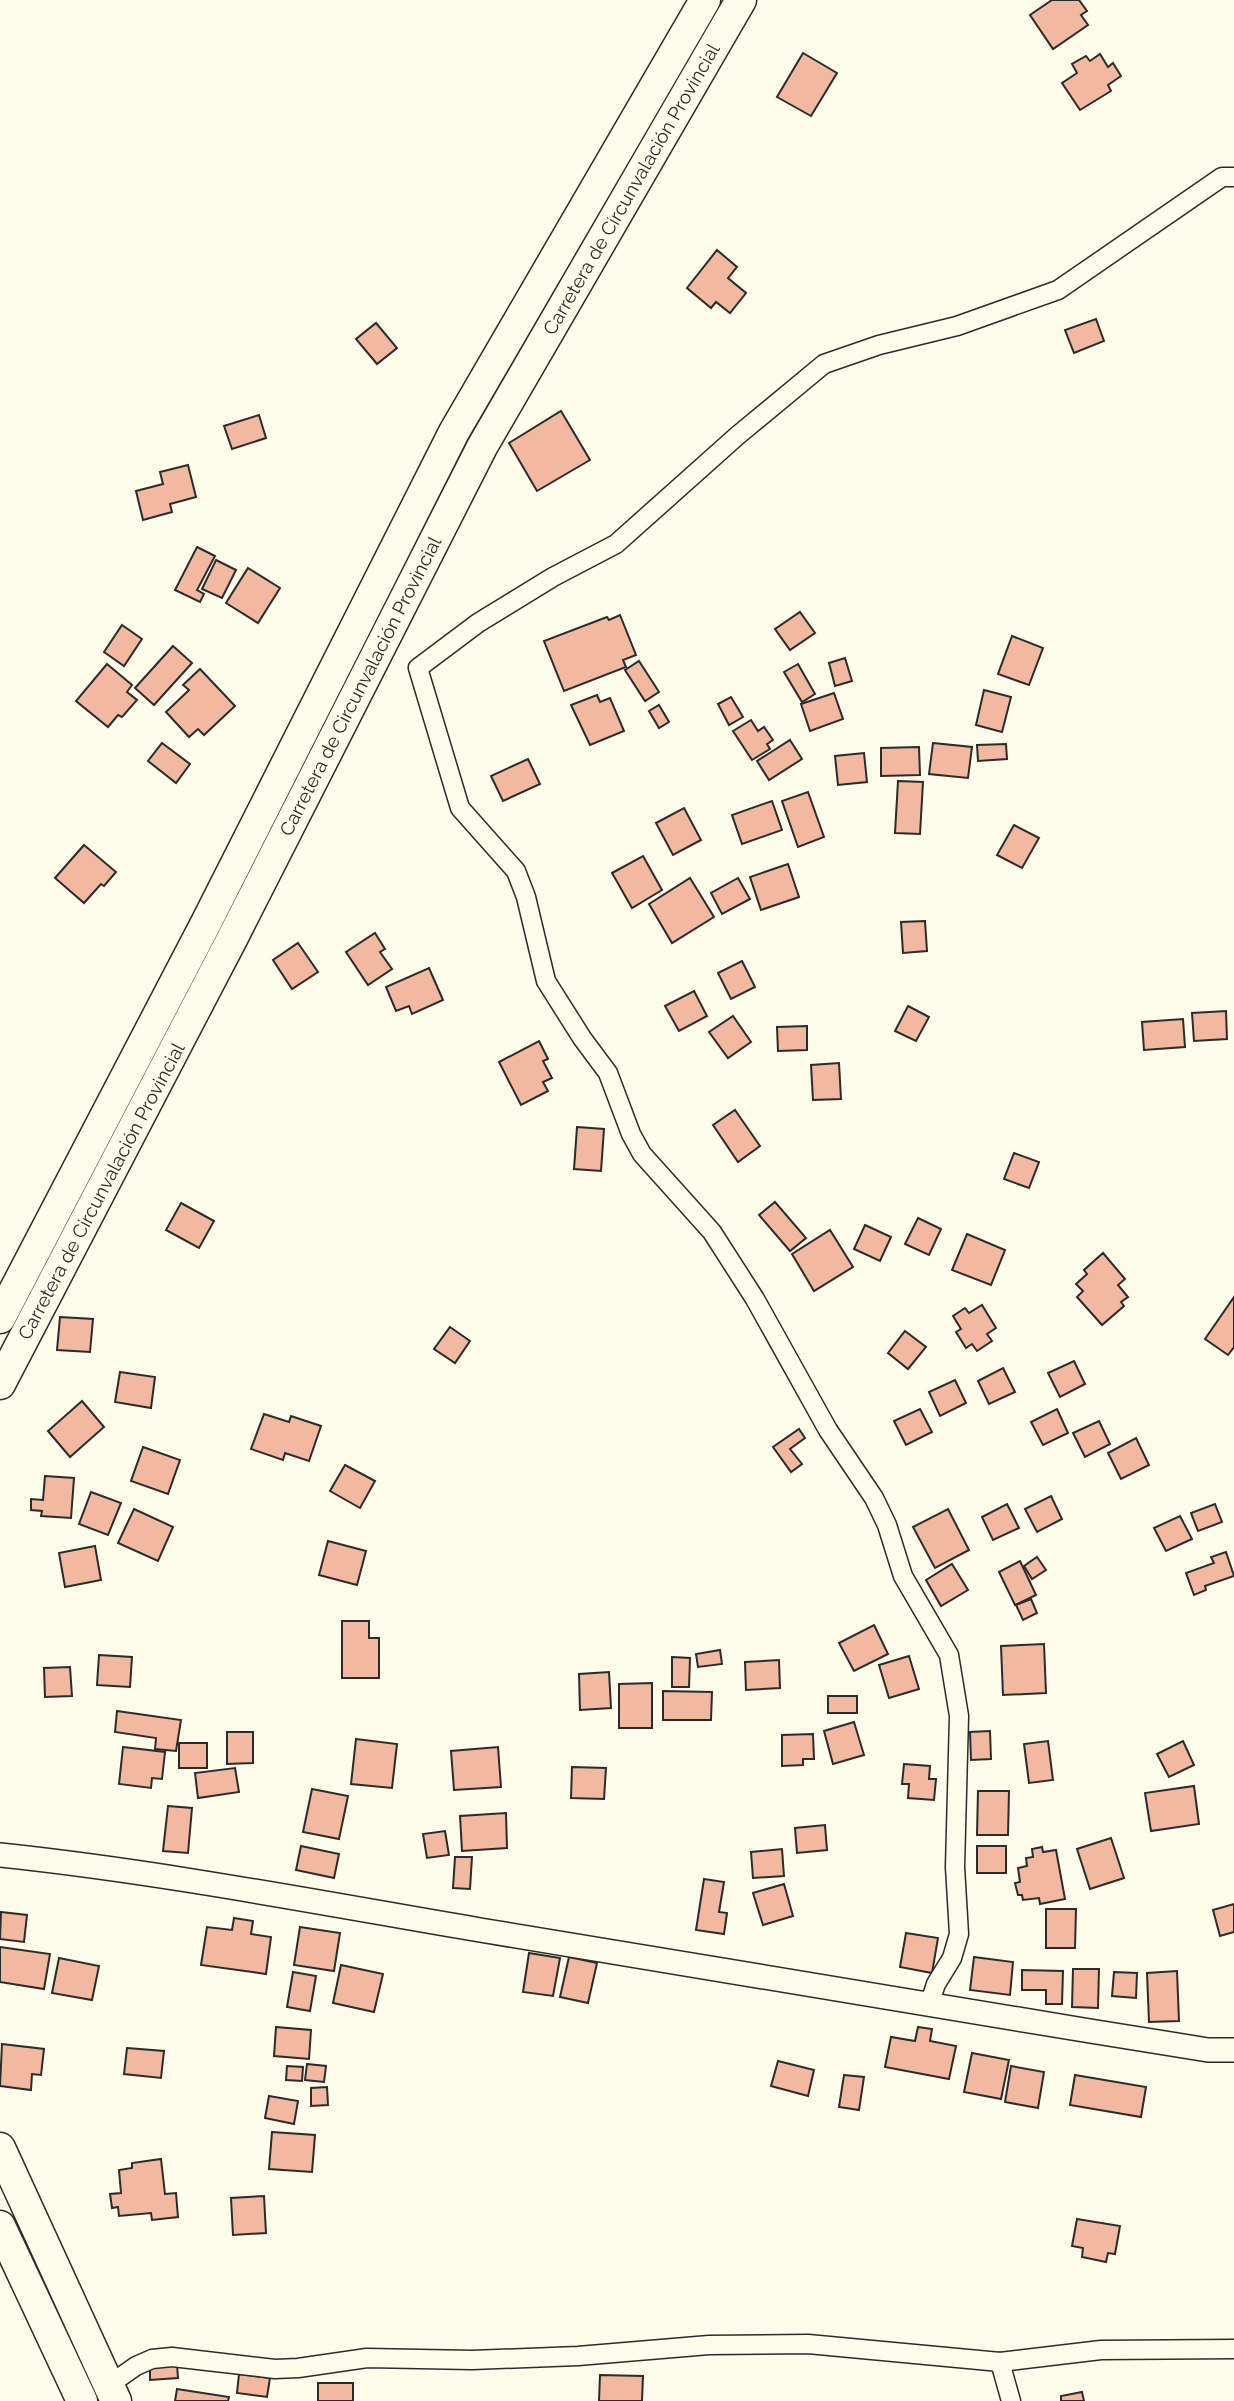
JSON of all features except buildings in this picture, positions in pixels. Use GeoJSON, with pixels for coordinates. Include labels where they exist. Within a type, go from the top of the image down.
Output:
{"type":"FeatureCollection","features":[{"type":"Feature","properties":{"kind":"highway","name":"Carretera de Circunvalación Provincial"},"geometry":{"type":"LineString","coordinates":[[0,1318],[206,923],[454,432],[705,0]]}},
{"type":"Feature","properties":{"kind":"highway","name":"Carretera de Circunvalación Provincial"},"geometry":{"type":"LineString","coordinates":[[0,1384],[239,925],[482,447],[741,0]]}},
{"type":"Feature","properties":{"kind":"highway"},"geometry":{"type":"LineString","coordinates":[[0,2148],[112,2393]]}},
{"type":"Feature","properties":{"kind":"highway"},"geometry":{"type":"LineString","coordinates":[[0,2226],[82,2401]]}},
{"type":"Feature","properties":{"kind":"street"},"geometry":{"type":"LineString","coordinates":[[929,2006],[936,1984],[952,1958],[960,1934],[955,1867],[959,1716],[949,1655],[903,1576],[887,1525],[874,1498],[828,1430],[755,1299],[712,1232],[642,1154],[631,1134],[608,1073],[582,1038],[547,981],[526,897],[516,871],[460,808],[418,668],[478,623],[616,544],[737,436],[824,364],[879,345],[957,326],[1058,290],[1222,177],[1234,177]]}},
{"type":"Feature","properties":{"kind":"street"},"geometry":{"type":"LineString","coordinates":[[0,1855],[72,1863],[237,1889],[929,2006],[1208,2050],[1234,2050]]}},
{"type":"Feature","properties":{"kind":"street"},"geometry":{"type":"LineString","coordinates":[[112,2393],[136,2366],[152,2359],[172,2357],[275,2369],[368,2358],[472,2360],[578,2356],[709,2344],[808,2344],[1000,2362],[1101,2350],[1234,2349]]}},
{"type":"Feature","properties":{"kind":"street"},"geometry":{"type":"LineString","coordinates":[[1000,2362],[1011,2401]]}}]}
